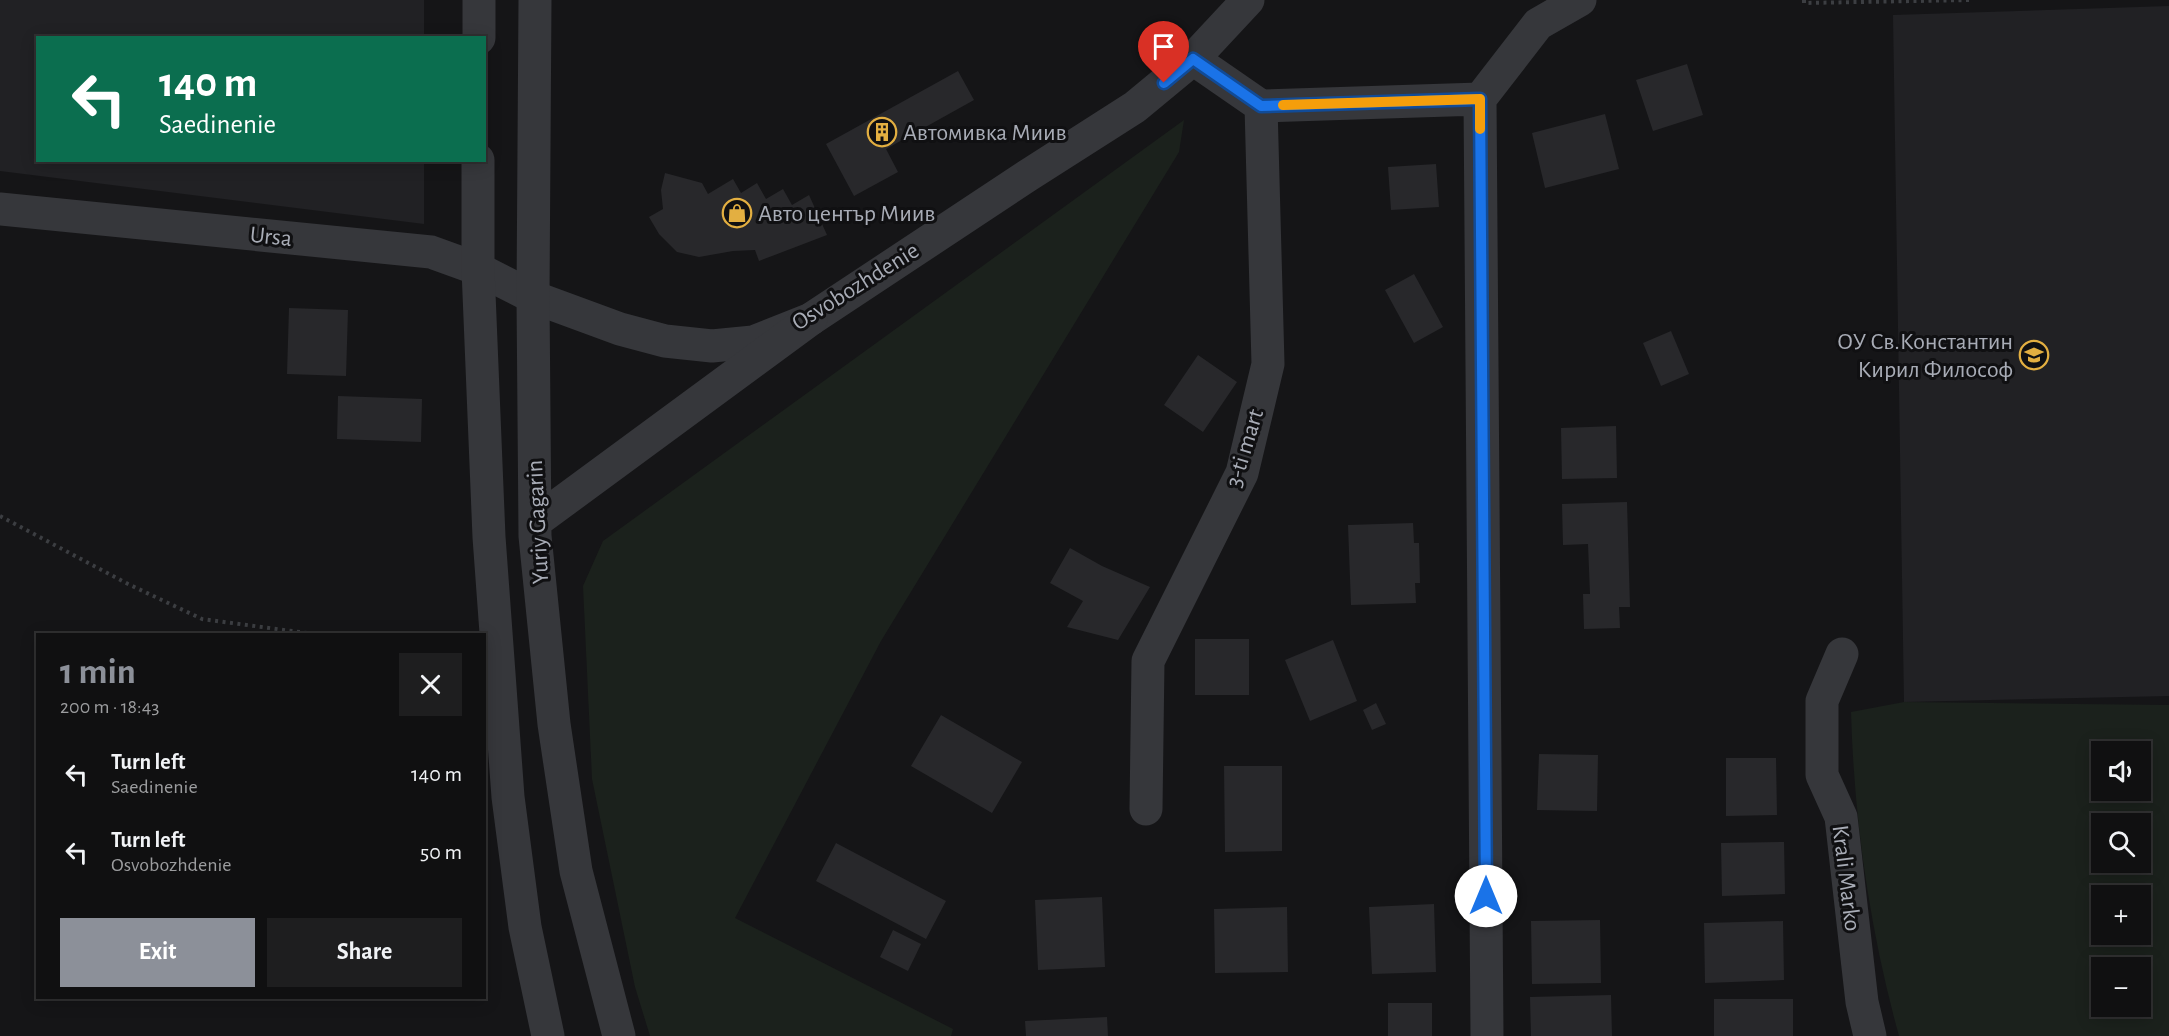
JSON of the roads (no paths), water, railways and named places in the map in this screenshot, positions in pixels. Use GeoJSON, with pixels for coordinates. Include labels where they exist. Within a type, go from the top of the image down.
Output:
{"type":"FeatureCollection","features":[{"type":"Feature","properties":{"kind":"street"},"geometry":{"type":"LineString","coordinates":[[479,0],[479,36]]}},
{"type":"Feature","properties":{"kind":"street","name":"Yuriy Gagarin"},"geometry":{"type":"LineString","coordinates":[[535,0],[534,522],[554,724],[576,871],[619,1036]]}},
{"type":"Feature","properties":{"kind":"street","name":"Osvobozhdenie"},"geometry":{"type":"LineString","coordinates":[[533,297],[620,329],[664,341],[712,346],[753,342],[811,319],[1135,107],[1193,59],[1248,0]]}},
{"type":"Feature","properties":{"kind":"street"},"geometry":{"type":"LineString","coordinates":[[1486,1036],[1480,99],[1538,24],[1580,0]]}},
{"type":"Feature","properties":{"kind":"street"},"geometry":{"type":"LineString","coordinates":[[1193,59],[1261,106],[1480,99]]}},
{"type":"Feature","properties":{"kind":"street","name":"3-ti mart"},"geometry":{"type":"LineString","coordinates":[[1146,809],[1148,661],[1242,472],[1268,364],[1261,106]]}},
{"type":"Feature","properties":{"kind":"street","name":"Yuriy Gagarin"},"geometry":{"type":"LineString","coordinates":[[478,162],[478,270],[489,537],[508,797],[525,927],[548,1036]]}},
{"type":"Feature","properties":{"kind":"street","name":"Ursa"},"geometry":{"type":"LineString","coordinates":[[0,209],[431,252],[478,270],[533,297]]}},
{"type":"Feature","properties":{"kind":"street"},"geometry":{"type":"LineString","coordinates":[[534,522],[811,319]]}},
{"type":"Feature","properties":{"kind":"street","name":"Krali Marko"},"geometry":{"type":"LineString","coordinates":[[1842,654],[1822,701],[1822,775],[1841,817],[1862,1002],[1870,1036]]}},
{"type":"Feature","properties":{"kind":"place","name":"Автомивка Миив"},"geometry":{"type":"Point","coordinates":[882,132]}},
{"type":"Feature","properties":{"kind":"place","name":"Авто център Миив"},"geometry":{"type":"Point","coordinates":[737,213]}},
{"type":"Feature","properties":{"kind":"place","name":"ОУ Св.Константин Кирил Философ"},"geometry":{"type":"Point","coordinates":[2034,355]}}]}
